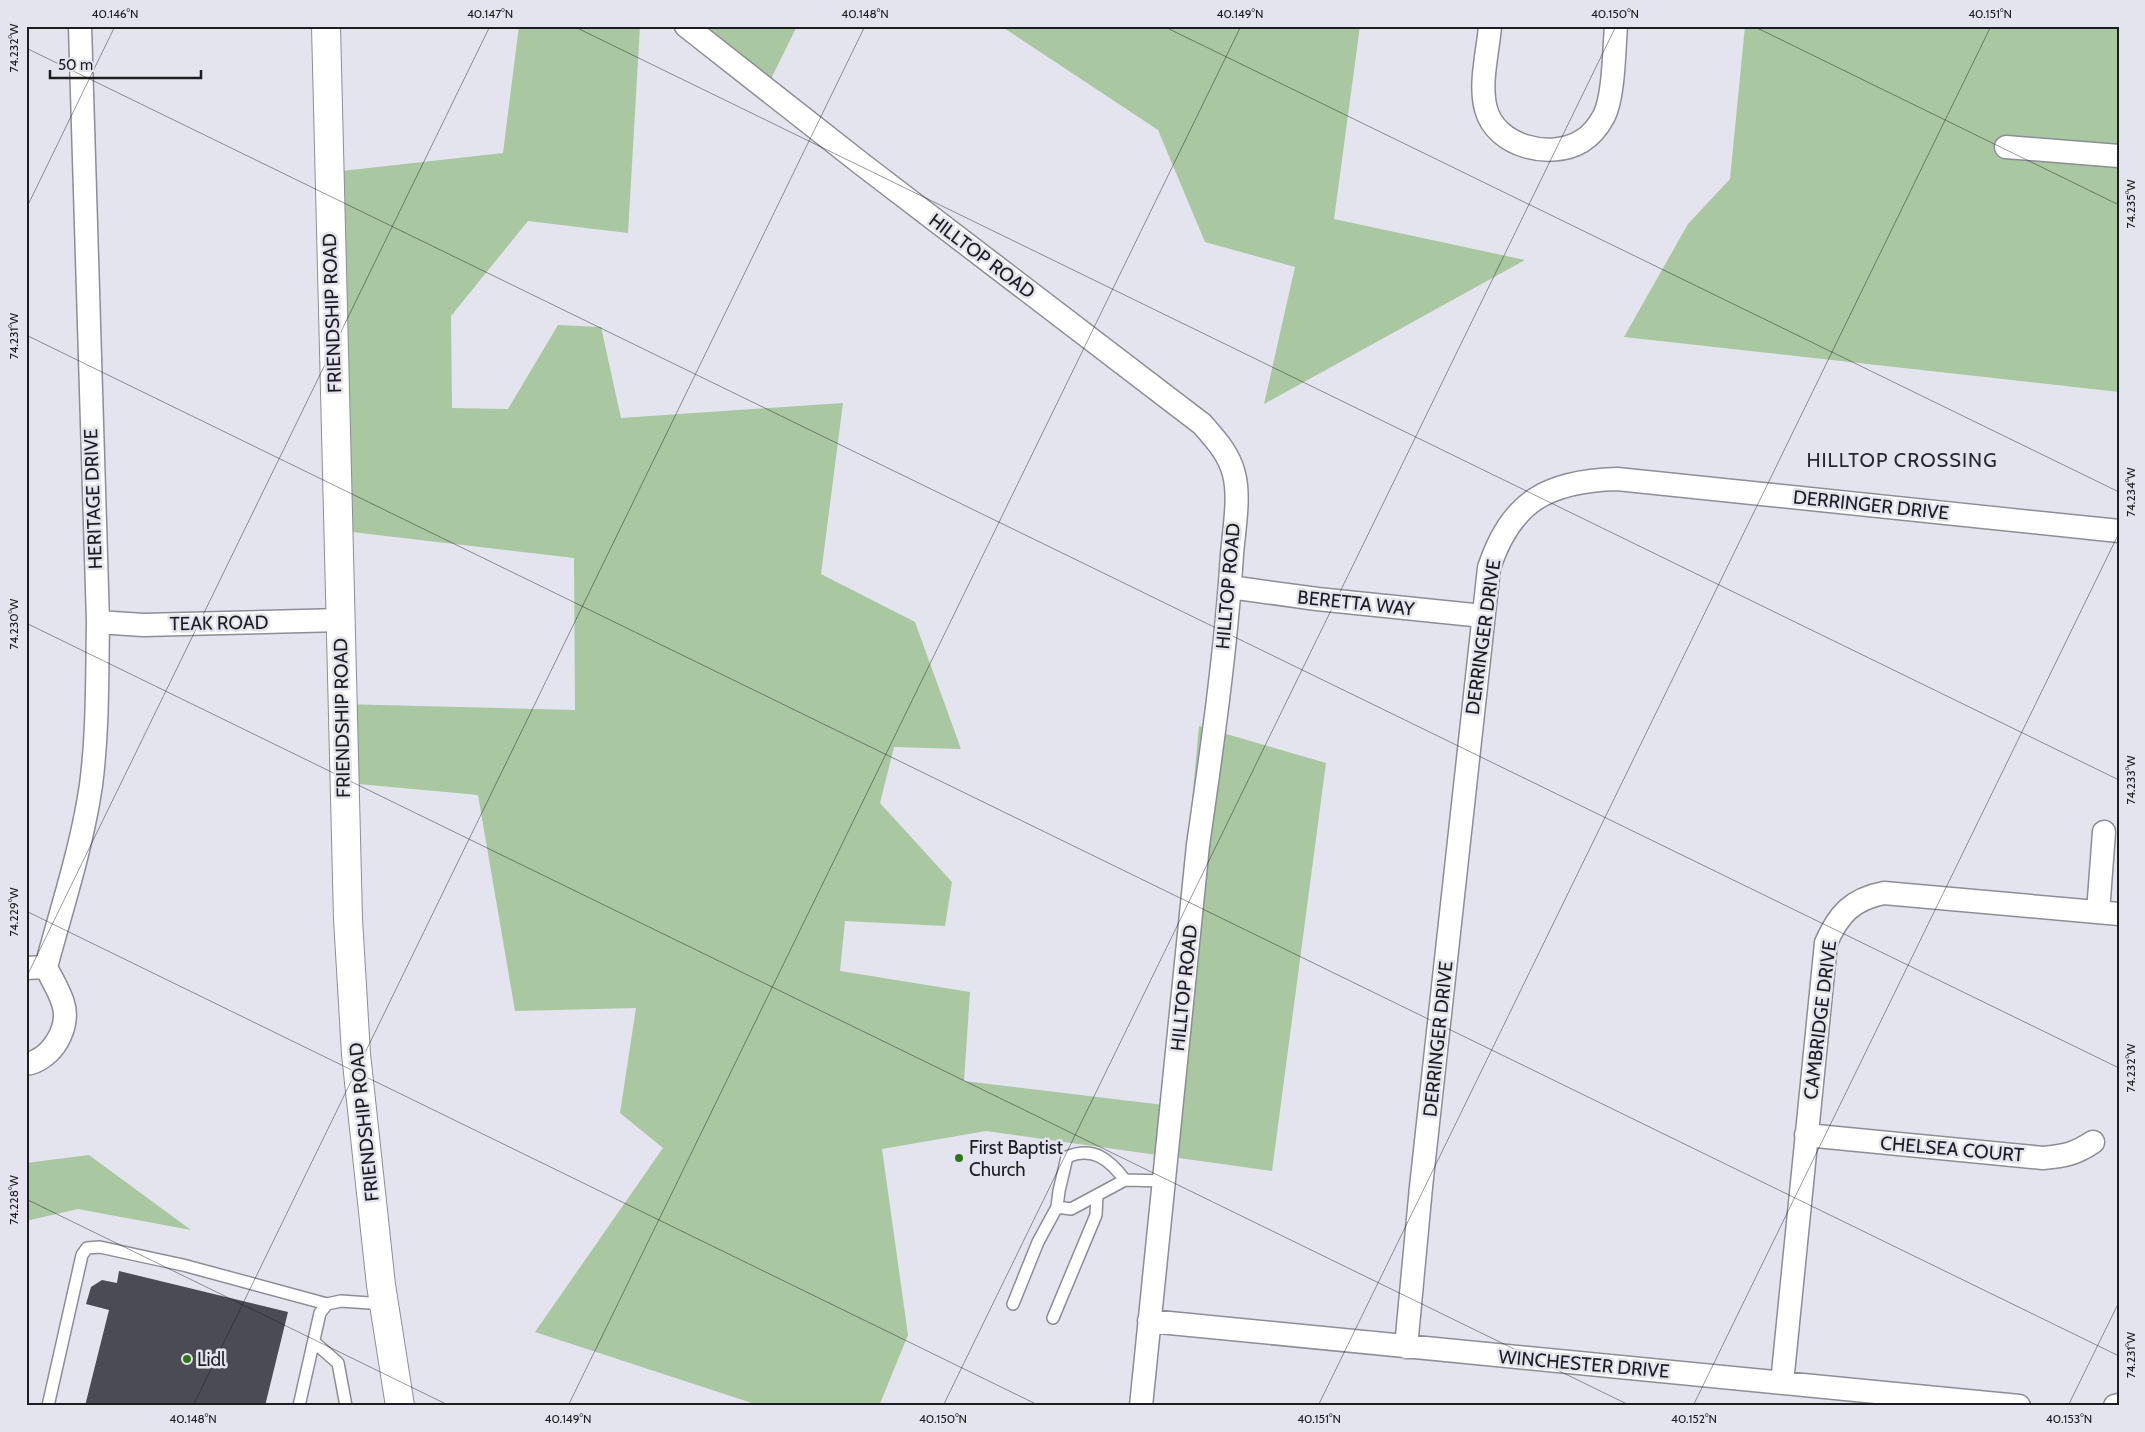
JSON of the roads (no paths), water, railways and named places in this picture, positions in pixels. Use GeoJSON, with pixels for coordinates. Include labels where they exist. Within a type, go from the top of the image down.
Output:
{"type":"FeatureCollection","features":[{"type":"Feature","properties":{"kind":"street","name":"HERITAGE DRIVE"},"geometry":{"type":"LineString","coordinates":[[26,1064],[40,1059],[54,1047],[62,1032],[65,1014],[63,1003],[36,967],[74,864],[91,787],[97,707],[98,622],[80,26]]}},
{"type":"Feature","properties":{"kind":"street","name":"FRIENDSHIP ROAD"},"geometry":{"type":"LineString","coordinates":[[326,26],[341,620],[344,834],[355,1031],[380,1285],[400,1406]]}},
{"type":"Feature","properties":{"kind":"street","name":"HILLTOP ROAD"},"geometry":{"type":"LineString","coordinates":[[686,26],[863,165],[1202,424],[1230,460],[1235,476],[1236,489],[1230,587],[1198,845],[1141,1406]]}},
{"type":"Feature","properties":{"kind":"street"},"geometry":{"type":"LineString","coordinates":[[1490,26],[1484,90],[1486,109],[1491,121],[1501,133],[1515,142],[1529,147],[1545,149],[1564,148],[1580,142],[1597,128],[1605,114],[1609,98],[1616,26]]}},
{"type":"Feature","properties":{"kind":"street"},"geometry":{"type":"LineString","coordinates":[[2006,147],[2119,156]]}},
{"type":"Feature","properties":{"kind":"street","name":"DERRINGER DRIVE"},"geometry":{"type":"LineString","coordinates":[[1406,1347],[1421,1187],[1489,568],[1496,544],[1514,517],[1541,495],[1566,485],[1589,480],[1617,479],[2119,531]]}},
{"type":"Feature","properties":{"kind":"street","name":"BERETTA WAY"},"geometry":{"type":"LineString","coordinates":[[1230,587],[1317,600],[1483,616]]}},
{"type":"Feature","properties":{"kind":"street","name":"TEAK ROAD"},"geometry":{"type":"LineString","coordinates":[[98,622],[143,625],[341,620]]}},
{"type":"Feature","properties":{"kind":"street"},"geometry":{"type":"LineString","coordinates":[[2104,832],[2108,913]]}},
{"type":"Feature","properties":{"kind":"street","name":"CAMBRIDGE DRIVE"},"geometry":{"type":"LineString","coordinates":[[1782,1382],[1826,944],[1833,927],[1848,908],[1861,899],[1895,893],[2108,913]]}},
{"type":"Feature","properties":{"kind":"street","name":"CHELSEA COURT"},"geometry":{"type":"LineString","coordinates":[[1806,1135],[2043,1158],[2076,1153],[2093,1142]]}},
{"type":"Feature","properties":{"kind":"street","name":"WINCHESTER DRIVE"},"geometry":{"type":"LineString","coordinates":[[1149,1321],[2019,1406]]}},
{"type":"Feature","properties":{"kind":"street"},"geometry":{"type":"LineString","coordinates":[[2115,1406],[2119,1405]]}},
{"type":"Feature","properties":{"kind":"lane"},"geometry":{"type":"LineString","coordinates":[[1013,1304],[1038,1242],[1057,1207],[1067,1157],[1080,1152],[1100,1156],[1114,1164],[1125,1180]]}},
{"type":"Feature","properties":{"kind":"lane"},"geometry":{"type":"LineString","coordinates":[[1057,1207],[1072,1209],[1125,1180],[1164,1181]]}},
{"type":"Feature","properties":{"kind":"lane"},"geometry":{"type":"LineString","coordinates":[[1053,1318],[1096,1215],[1097,1195]]}},
{"type":"Feature","properties":{"kind":"lane"},"geometry":{"type":"LineString","coordinates":[[48,1406],[82,1255],[87,1248],[100,1248],[183,1265],[327,1304],[341,1301],[384,1304]]}},
{"type":"Feature","properties":{"kind":"lane"},"geometry":{"type":"LineString","coordinates":[[299,1406],[320,1313],[327,1304]]}},
{"type":"Feature","properties":{"kind":"lane"},"geometry":{"type":"LineString","coordinates":[[314,1342],[338,1363],[346,1406]]}},
{"type":"Feature","properties":{"kind":"place","name":"First Baptist Church"},"geometry":{"type":"Point","coordinates":[959,1158]}},
{"type":"Feature","properties":{"kind":"place","name":"Lidl"},"geometry":{"type":"Point","coordinates":[187,1359]}},
{"type":"Feature","properties":{"kind":"district","name":"HILLTOP CROSSING"},"geometry":{"type":"Point","coordinates":[1902,460]}}]}
